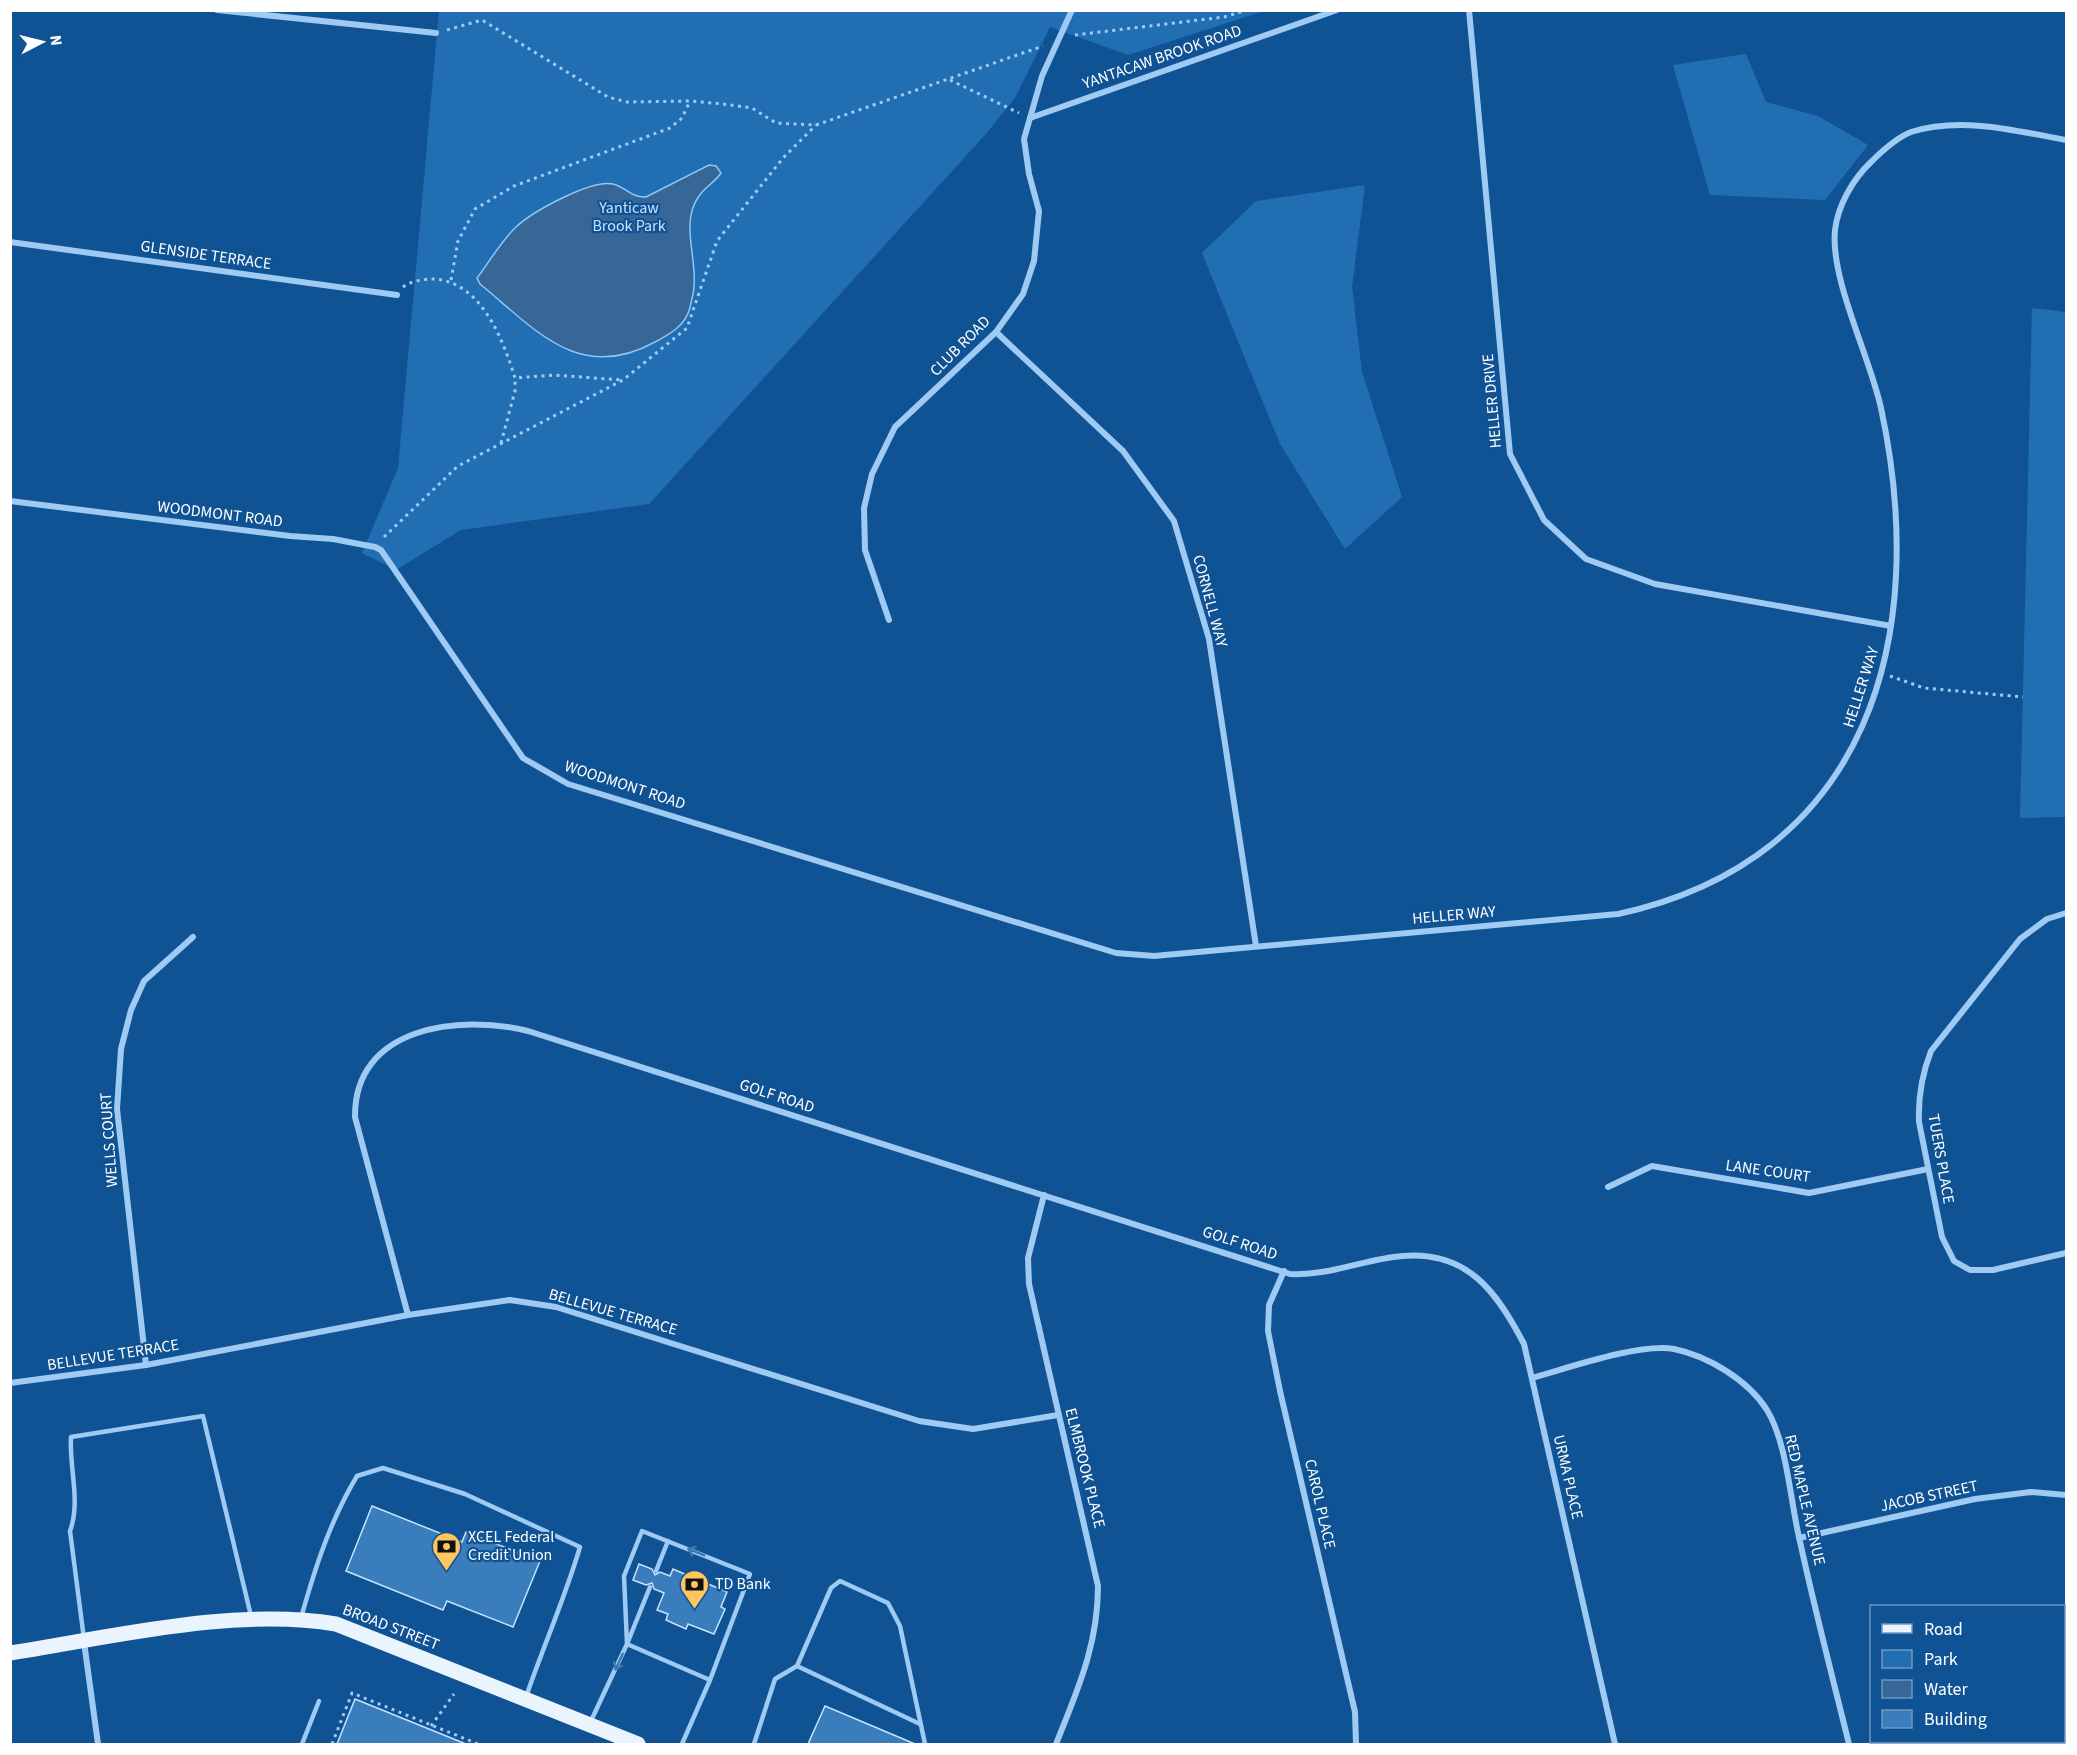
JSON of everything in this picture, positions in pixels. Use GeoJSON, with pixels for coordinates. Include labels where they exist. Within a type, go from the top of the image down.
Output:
{"type":"FeatureCollection","features":[{"type":"Feature","properties":{"kind":"main road","name":"BROAD STREET"},"geometry":{"type":"LineString","coordinates":[[10,1653],[214,1622],[301,1618],[336,1624],[638,1744]]}},
{"type":"Feature","properties":{"kind":"street"},"geometry":{"type":"LineString","coordinates":[[217,10],[436,33]]}},
{"type":"Feature","properties":{"kind":"street","name":"CLUB ROAD"},"geometry":{"type":"LineString","coordinates":[[889,620],[865,550],[864,508],[872,474],[896,427],[996,333],[1023,294],[1034,261],[1039,211],[1024,139],[1042,76],[1072,10]]}},
{"type":"Feature","properties":{"kind":"street","name":"YANTACAW BROOK ROAD"},"geometry":{"type":"LineString","coordinates":[[1030,118],[1337,10]]}},
{"type":"Feature","properties":{"kind":"street","name":"HELLER DRIVE"},"geometry":{"type":"LineString","coordinates":[[1469,10],[1510,454],[1544,520],[1586,559],[1655,584],[1891,626]]}},
{"type":"Feature","properties":{"kind":"street","name":"HELLER WAY"},"geometry":{"type":"LineString","coordinates":[[1256,946],[1618,914],[1651,906],[1694,891],[1745,865],[1772,845],[1820,797],[1857,740],[1889,651],[1897,546],[1891,464],[1880,406],[1835,259],[1835,228],[1845,196],[1863,169],[1888,146],[1910,132],[1958,123],[2067,140]]}},
{"type":"Feature","properties":{"kind":"street","name":"GLENSIDE TERRACE"},"geometry":{"type":"LineString","coordinates":[[10,242],[397,295]]}},
{"type":"Feature","properties":{"kind":"street","name":"CORNELL WAY"},"geometry":{"type":"LineString","coordinates":[[996,333],[1123,451],[1174,521],[1209,639],[1256,946]]}},
{"type":"Feature","properties":{"kind":"street","name":"WOODMONT ROAD"},"geometry":{"type":"LineString","coordinates":[[10,501],[290,536],[333,539],[375,547],[381,550],[523,758],[568,784],[1116,953],[1154,957],[1256,946]]}},
{"type":"Feature","properties":{"kind":"street","name":"TUERS PLACE"},"geometry":{"type":"LineString","coordinates":[[2067,913],[2047,919],[2020,939],[1931,1052],[1925,1066],[1918,1103],[1919,1122],[1942,1237],[1947,1250],[1961,1266],[1970,1270],[1993,1270],[2067,1253]]}},
{"type":"Feature","properties":{"kind":"street","name":"WELLS COURT"},"geometry":{"type":"LineString","coordinates":[[146,1365],[117,1109],[121,1049],[131,1010],[144,981],[193,937]]}},
{"type":"Feature","properties":{"kind":"street","name":"GOLF ROAD"},"geometry":{"type":"LineString","coordinates":[[408,1315],[355,1118],[358,1090],[374,1060],[399,1040],[435,1028],[492,1024],[528,1031],[1284,1271],[1311,1275],[1403,1256],[1433,1258]]}},
{"type":"Feature","properties":{"kind":"street","name":"LANE COURT"},"geometry":{"type":"LineString","coordinates":[[1608,1187],[1652,1166],[1809,1193],[1928,1169]]}},
{"type":"Feature","properties":{"kind":"street","name":"ELMBROOK PLACE"},"geometry":{"type":"LineString","coordinates":[[1044,1195],[1028,1258],[1029,1284],[1098,1586],[1098,1616],[1090,1657],[1056,1744]]}},
{"type":"Feature","properties":{"kind":"street","name":"URMA PLACE"},"geometry":{"type":"LineString","coordinates":[[1433,1258],[1463,1267],[1485,1283],[1507,1311],[1524,1344],[1615,1744]]}},
{"type":"Feature","properties":{"kind":"street","name":"CAROL PLACE"},"geometry":{"type":"LineString","coordinates":[[1284,1271],[1269,1305],[1268,1331],[1355,1712],[1356,1744]]}},
{"type":"Feature","properties":{"kind":"street","name":"BELLEVUE TERRACE"},"geometry":{"type":"LineString","coordinates":[[10,1383],[146,1365],[408,1315],[510,1300],[556,1307],[920,1421],[973,1429],[1058,1415]]}},
{"type":"Feature","properties":{"kind":"street","name":"RED MAPLE AVENUE"},"geometry":{"type":"LineString","coordinates":[[1532,1378],[1638,1351],[1672,1349],[1702,1357],[1753,1392],[1768,1411],[1780,1444],[1799,1538],[1849,1744]]}},
{"type":"Feature","properties":{"kind":"street","name":"JACOB STREET"},"geometry":{"type":"LineString","coordinates":[[1799,1538],[1975,1499],[2031,1492],[2067,1495]]}},
{"type":"Feature","properties":{"kind":"street"},"geometry":{"type":"LineString","coordinates":[[84,1642],[98,1744]]}},
{"type":"Feature","properties":{"kind":"lane"},"geometry":{"type":"LineString","coordinates":[[84,1642],[70,1531],[74,1520],[74,1474],[69,1459],[71,1437],[203,1416],[252,1619]]}},
{"type":"Feature","properties":{"kind":"lane"},"geometry":{"type":"LineString","coordinates":[[301,1618],[318,1559],[340,1504],[357,1476],[384,1468],[465,1494],[580,1547],[571,1579],[548,1634],[525,1700]]}},
{"type":"Feature","properties":{"kind":"lane"},"geometry":{"type":"LineString","coordinates":[[627,1644],[624,1576],[642,1531],[750,1574],[710,1680],[682,1744]]}},
{"type":"Feature","properties":{"kind":"lane"},"geometry":{"type":"LineString","coordinates":[[656,1571],[668,1541]]}},
{"type":"Feature","properties":{"kind":"lane"},"geometry":{"type":"LineString","coordinates":[[754,1744],[774,1679],[797,1666],[831,1588],[840,1581],[888,1603],[900,1626],[925,1744]]}},
{"type":"Feature","properties":{"kind":"lane"},"geometry":{"type":"LineString","coordinates":[[589,1725],[627,1644],[650,1587]]}},
{"type":"Feature","properties":{"kind":"lane"},"geometry":{"type":"LineString","coordinates":[[627,1644],[710,1680]]}},
{"type":"Feature","properties":{"kind":"lane"},"geometry":{"type":"LineString","coordinates":[[797,1666],[920,1724]]}},
{"type":"Feature","properties":{"kind":"lane"},"geometry":{"type":"LineString","coordinates":[[302,1744],[319,1701]]}},
{"type":"Feature","properties":{"kind":"path"},"geometry":{"type":"LineString","coordinates":[[436,33],[482,20],[608,97],[627,102],[690,101],[752,108],[776,123],[816,125],[1080,33],[1224,17],[1247,10]]}},
{"type":"Feature","properties":{"kind":"path"},"geometry":{"type":"LineString","coordinates":[[950,80],[1030,118]]}},
{"type":"Feature","properties":{"kind":"path"},"geometry":{"type":"LineString","coordinates":[[451,280],[458,241],[475,210],[514,186],[670,128],[682,118],[690,101]]}},
{"type":"Feature","properties":{"kind":"path"},"geometry":{"type":"LineString","coordinates":[[375,547],[458,466],[623,380],[687,328],[717,241],[783,158],[816,125]]}},
{"type":"Feature","properties":{"kind":"path"},"geometry":{"type":"LineString","coordinates":[[397,295],[405,285],[427,279],[451,280],[478,302],[501,338],[515,378],[515,391],[501,444]]}},
{"type":"Feature","properties":{"kind":"path"},"geometry":{"type":"LineString","coordinates":[[515,378],[554,375],[623,380]]}},
{"type":"Feature","properties":{"kind":"path"},"geometry":{"type":"LineString","coordinates":[[1882,674],[1924,688],[2023,697]]}},
{"type":"Feature","properties":{"kind":"path"},"geometry":{"type":"LineString","coordinates":[[332,1744],[352,1693],[478,1744]]}},
{"type":"Feature","properties":{"kind":"path"},"geometry":{"type":"LineString","coordinates":[[431,1726],[454,1694]]}},
{"type":"Feature","properties":{"kind":"green space","name":"Yanticaw Brook Park"},"geometry":{"type":"Polygon","coordinates":[[[439,11],[1264,11],[1128,55],[1050,27],[1015,98],[985,135],[649,504],[461,530],[396,570],[362,553],[398,468],[439,11]]]}},
{"type":"Feature","properties":{"kind":"green space"},"geometry":{"type":"Polygon","coordinates":[[[1746,54],[1766,102],[1818,116],[1868,145],[1825,200],[1710,195],[1673,65],[1746,54]]]}},
{"type":"Feature","properties":{"kind":"green space"},"geometry":{"type":"Polygon","coordinates":[[[1365,185],[1352,287],[1362,372],[1402,497],[1345,549],[1280,444],[1202,253],[1256,201],[1365,185]]]}},
{"type":"Feature","properties":{"kind":"green space"},"geometry":{"type":"Polygon","coordinates":[[[2032,308],[2066,312],[2066,817],[2020,818],[2032,308]]]}},
{"type":"Feature","properties":{"kind":"water"},"geometry":{"type":"Polygon","coordinates":[[[709,165],[716,166],[721,173],[704,190],[693,206],[690,240],[694,291],[690,308],[681,325],[655,342],[628,353],[603,357],[581,354],[560,346],[540,333],[480,284],[477,278],[516,227],[562,198],[591,186],[603,184],[613,184],[636,196],[646,197],[709,165]]]}},
{"type":"Feature","properties":{"kind":"building"},"geometry":{"type":"Polygon","coordinates":[[[372,1506],[462,1542],[466,1532],[540,1561],[513,1627],[447,1601],[443,1610],[346,1571],[372,1506]]]}},
{"type":"Feature","properties":{"kind":"building"},"geometry":{"type":"Polygon","coordinates":[[[639,1564],[652,1569],[655,1575],[660,1572],[670,1576],[673,1569],[727,1592],[721,1607],[725,1609],[714,1634],[688,1624],[686,1629],[666,1620],[668,1614],[657,1610],[664,1593],[654,1589],[652,1583],[646,1585],[633,1580],[639,1564]]]}},
{"type":"Feature","properties":{"kind":"building"},"geometry":{"type":"Polygon","coordinates":[[[355,1699],[466,1744],[337,1744],[355,1699]]]}},
{"type":"Feature","properties":{"kind":"building"},"geometry":{"type":"Polygon","coordinates":[[[825,1706],[915,1744],[808,1744],[825,1706]]]}},
{"type":"Feature","properties":{"kind":"place","name":"XCEL Federal Credit Union"},"geometry":{"type":"Point","coordinates":[447,1572]}},
{"type":"Feature","properties":{"kind":"place","name":"TD Bank"},"geometry":{"type":"Point","coordinates":[694,1610]}}]}
